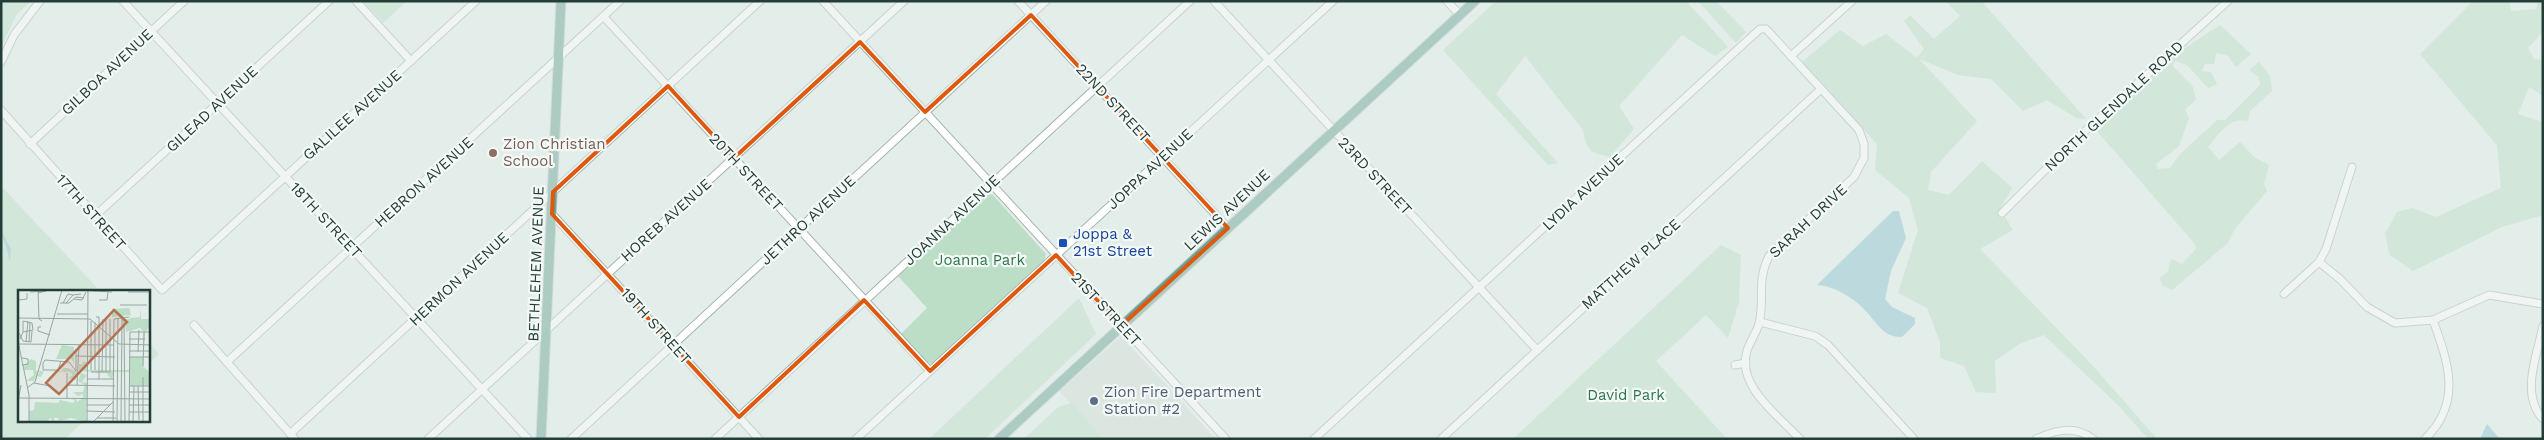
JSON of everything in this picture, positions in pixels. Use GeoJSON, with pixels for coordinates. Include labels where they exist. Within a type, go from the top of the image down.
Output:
{"type":"FeatureCollection","features":[{"type":"Feature","properties":{"kind":"main road","name":"BETHLEHEM AVENUE"},"geometry":{"type":"LineString","coordinates":[[542,439],[562,1]]}},
{"type":"Feature","properties":{"kind":"main road","name":"LEWIS AVENUE"},"geometry":{"type":"LineString","coordinates":[[999,439],[1475,1]]}},
{"type":"Feature","properties":{"kind":"street"},"geometry":{"type":"LineString","coordinates":[[1,62],[14,35],[40,1]]}},
{"type":"Feature","properties":{"kind":"street","name":"18TH STREET"},"geometry":{"type":"LineString","coordinates":[[124,1],[528,439]]}},
{"type":"Feature","properties":{"kind":"street","name":"GILBOA AVENUE"},"geometry":{"type":"LineString","coordinates":[[30,144],[184,1]]}},
{"type":"Feature","properties":{"kind":"street","name":"GILEAD AVENUE"},"geometry":{"type":"LineString","coordinates":[[95,216],[329,1]]}},
{"type":"Feature","properties":{"kind":"street"},"geometry":{"type":"LineString","coordinates":[[356,1],[412,60]]}},
{"type":"Feature","properties":{"kind":"street","name":"GALILEE AVENUE"},"geometry":{"type":"LineString","coordinates":[[184,269],[476,1]]}},
{"type":"Feature","properties":{"kind":"street","name":"HEBRON AVENUE"},"geometry":{"type":"LineString","coordinates":[[227,362],[620,1]]}},
{"type":"Feature","properties":{"kind":"street","name":"HERMON AVENUE"},"geometry":{"type":"LineString","coordinates":[[292,436],[760,1]]}},
{"type":"Feature","properties":{"kind":"street","name":"21ST STREET"},"geometry":{"type":"LineString","coordinates":[[823,1],[1226,439]]}},
{"type":"Feature","properties":{"kind":"street","name":"HOREB AVENUE"},"geometry":{"type":"LineString","coordinates":[[428,439],[904,1]]}},
{"type":"Feature","properties":{"kind":"street","name":"22ND STREET"},"geometry":{"type":"LineString","coordinates":[[1018,1],[1228,228]]}},
{"type":"Feature","properties":{"kind":"street","name":"JETHRO AVENUE"},"geometry":{"type":"LineString","coordinates":[[571,439],[1046,1]]}},
{"type":"Feature","properties":{"kind":"street","name":"JOANNA AVENUE"},"geometry":{"type":"LineString","coordinates":[[715,439],[1190,1]]}},
{"type":"Feature","properties":{"kind":"street","name":"23RD STREET"},"geometry":{"type":"LineString","coordinates":[[1214,1],[1537,350]]}},
{"type":"Feature","properties":{"kind":"street","name":"JOPPA AVENUE"},"geometry":{"type":"LineString","coordinates":[[856,439],[1333,1]]}},
{"type":"Feature","properties":{"kind":"street"},"geometry":{"type":"LineString","coordinates":[[1448,1],[1460,15]]}},
{"type":"Feature","properties":{"kind":"street"},"geometry":{"type":"LineString","coordinates":[[1791,56],[1852,1]]}},
{"type":"Feature","properties":{"kind":"street","name":"NORTH GLENDALE ROAD"},"geometry":{"type":"LineString","coordinates":[[2002,213],[2073,142],[2227,1]]}},
{"type":"Feature","properties":{"kind":"street","name":"20TH STREET"},"geometry":{"type":"LineString","coordinates":[[604,16],[930,371]]}},
{"type":"Feature","properties":{"kind":"street","name":"LYDIA AVENUE"},"geometry":{"type":"LineString","coordinates":[[1314,439],[1760,29],[1766,29],[1821,89]]}},
{"type":"Feature","properties":{"kind":"street","name":"SARAH DRIVE"},"geometry":{"type":"LineString","coordinates":[[1746,363],[1747,352],[1760,322],[1761,270],[1769,256],[1854,177],[1864,158],[1864,144],[1859,130],[1821,89]]}},
{"type":"Feature","properties":{"kind":"street","name":"MATTHEW PLACE"},"geometry":{"type":"LineString","coordinates":[[1440,439],[1821,89]]}},
{"type":"Feature","properties":{"kind":"street","name":"17TH STREET"},"geometry":{"type":"LineString","coordinates":[[1,110],[162,290],[184,269]]}},
{"type":"Feature","properties":{"kind":"street"},"geometry":{"type":"LineString","coordinates":[[2284,294],[2319,262],[2326,249],[2352,167]]}},
{"type":"Feature","properties":{"kind":"street","name":"19TH STREET"},"geometry":{"type":"LineString","coordinates":[[552,214],[759,439]]}},
{"type":"Feature","properties":{"kind":"street"},"geometry":{"type":"LineString","coordinates":[[2319,262],[2340,279],[2367,307],[2395,323],[2432,320],[2489,295],[2543,304]]}},
{"type":"Feature","properties":{"kind":"street"},"geometry":{"type":"LineString","coordinates":[[2425,439],[2442,417],[2450,378],[2446,358],[2432,320]]}},
{"type":"Feature","properties":{"kind":"street"},"geometry":{"type":"LineString","coordinates":[[1760,322],[1815,336],[1828,345],[1914,439]]}},
{"type":"Feature","properties":{"kind":"street"},"geometry":{"type":"LineString","coordinates":[[194,325],[292,436]]}},
{"type":"Feature","properties":{"kind":"street"},"geometry":{"type":"LineString","coordinates":[[2543,326],[2530,386],[2534,408],[2543,419]]}},
{"type":"Feature","properties":{"kind":"street"},"geometry":{"type":"LineString","coordinates":[[1735,365],[1746,363],[1753,388],[1800,439]]}},
{"type":"Feature","properties":{"kind":"street"},"geometry":{"type":"LineString","coordinates":[[2036,439],[2058,430],[2074,430],[2090,437]]}},
{"type":"Feature","properties":{"kind":"highlighted area"},"geometry":{"type":"Polygon","coordinates":[[[1031,15],[1228,228],[1121,326],[1056,255],[930,371],[864,300],[739,417],[552,214],[553,192],[668,86],[734,158],[860,42],[925,112],[1031,15]]]}},
{"type":"Feature","properties":{"kind":"shaded area"},"geometry":{"type":"Polygon","coordinates":[[[1121,336],[1216,439],[1103,439],[1059,391],[1121,336]]]}},
{"type":"Feature","properties":{"kind":"green space"},"geometry":{"type":"Polygon","coordinates":[[[1,1],[31,1],[16,15],[1,48],[1,1]]]}},
{"type":"Feature","properties":{"kind":"green space"},"geometry":{"type":"Polygon","coordinates":[[[363,1],[407,1],[383,23],[363,1]]]}},
{"type":"Feature","properties":{"kind":"green space"},"geometry":{"type":"Polygon","coordinates":[[[1496,1],[1686,1],[1728,47],[1715,56],[1682,35],[1619,106],[1634,129],[1610,157],[1590,150],[1583,130],[1525,56],[1496,94],[1558,163],[1548,165],[1443,50],[1496,1]]]}},
{"type":"Feature","properties":{"kind":"green space"},"geometry":{"type":"Polygon","coordinates":[[[1698,1],[1716,1],[1746,32],[1736,43],[1698,1]]]}},
{"type":"Feature","properties":{"kind":"green space"},"geometry":{"type":"Polygon","coordinates":[[[1946,1],[1984,1],[1983,3],[2086,119],[2076,118],[2047,100],[2023,111],[1991,79],[1958,75],[1919,59],[1977,121],[1931,172],[1928,190],[1949,195],[1982,161],[2012,188],[2000,209],[2013,230],[1980,249],[2092,365],[2157,439],[2148,439],[2119,406],[2044,335],[2019,344],[1995,361],[1996,393],[1976,392],[1964,366],[1940,358],[1940,342],[1927,308],[1898,293],[1918,230],[1909,198],[1875,170],[1877,144],[1802,62],[1840,30],[1863,46],[1886,34],[1917,58],[1924,49],[1904,21],[1910,15],[1934,39],[1960,16],[1946,1]]]}},
{"type":"Feature","properties":{"kind":"green space"},"geometry":{"type":"Polygon","coordinates":[[[2473,1],[2509,1],[2511,11],[2537,9],[2537,1],[2543,1],[2543,32],[2528,48],[2534,59],[2543,60],[2543,96],[2529,87],[2518,114],[2543,122],[2543,215],[2502,227],[2413,271],[2390,255],[2385,234],[2397,212],[2412,208],[2436,217],[2501,188],[2497,145],[2420,54],[2473,1]]]}},
{"type":"Feature","properties":{"kind":"green space"},"geometry":{"type":"Polygon","coordinates":[[[2220,25],[2251,54],[2236,67],[2227,55],[2216,53],[2214,64],[2205,64],[2202,71],[2211,72],[2217,84],[2208,88],[2187,65],[2175,61],[2173,66],[2193,87],[2196,99],[2185,110],[2189,118],[2179,146],[2156,164],[2158,169],[2170,168],[2186,149],[2217,120],[2225,120],[2260,85],[2259,77],[2249,70],[2259,62],[2270,76],[2272,91],[2250,111],[2248,121],[2236,121],[2225,127],[2208,147],[2219,160],[2240,142],[2255,158],[2269,165],[2264,184],[2267,191],[2234,230],[2228,243],[2172,290],[2162,285],[2160,278],[2168,272],[2171,259],[2182,264],[2196,249],[2194,243],[2097,131],[2173,56],[2220,25]]]}},
{"type":"Feature","properties":{"kind":"green space"},"geometry":{"type":"Polygon","coordinates":[[[1,186],[99,290],[18,290],[18,422],[83,422],[65,439],[1,439],[1,186]]]}},
{"type":"Feature","properties":{"kind":"green space","name":"Joanna Park"},"geometry":{"type":"Polygon","coordinates":[[[987,194],[992,194],[1046,254],[1044,262],[932,364],[927,362],[901,334],[927,308],[898,276],[987,194]]]}},
{"type":"Feature","properties":{"kind":"green space","name":"David Park"},"geometry":{"type":"Polygon","coordinates":[[[1721,245],[1741,255],[1739,302],[1728,338],[1706,315],[1656,361],[1727,439],[1513,439],[1721,245]]]}},
{"type":"Feature","properties":{"kind":"green space"},"geometry":{"type":"Polygon","coordinates":[[[1079,298],[1096,334],[985,439],[929,439],[1079,298]]]}},
{"type":"Feature","properties":{"kind":"green space"},"geometry":{"type":"Polygon","coordinates":[[[150,344],[159,354],[150,362],[150,344]]]}},
{"type":"Feature","properties":{"kind":"green space"},"geometry":{"type":"Polygon","coordinates":[[[1072,403],[1103,439],[1024,439],[1058,407],[1072,403]]]}},
{"type":"Feature","properties":{"kind":"water"},"geometry":{"type":"Polygon","coordinates":[[[1893,211],[1899,211],[1906,238],[1891,271],[1885,299],[1892,307],[1915,318],[1915,324],[1902,337],[1895,337],[1884,331],[1853,299],[1830,287],[1817,285],[1893,211]]]}},
{"type":"Feature","properties":{"kind":"water"},"geometry":{"type":"Polygon","coordinates":[[[1,230],[11,249],[10,261],[1,230]]]}},
{"type":"Feature","properties":{"kind":"water"},"geometry":{"type":"Polygon","coordinates":[[[2487,424],[2500,439],[2480,439],[2487,424]]]}},
{"type":"Feature","properties":{"kind":"place","name":"Zion Christian School"},"geometry":{"type":"Point","coordinates":[493,153]}},
{"type":"Feature","properties":{"kind":"place","name":"Joppa & 21st Street"},"geometry":{"type":"Point","coordinates":[1063,243]}},
{"type":"Feature","properties":{"kind":"place","name":"Zion Fire Department Station #2"},"geometry":{"type":"Point","coordinates":[1094,401]}}]}
